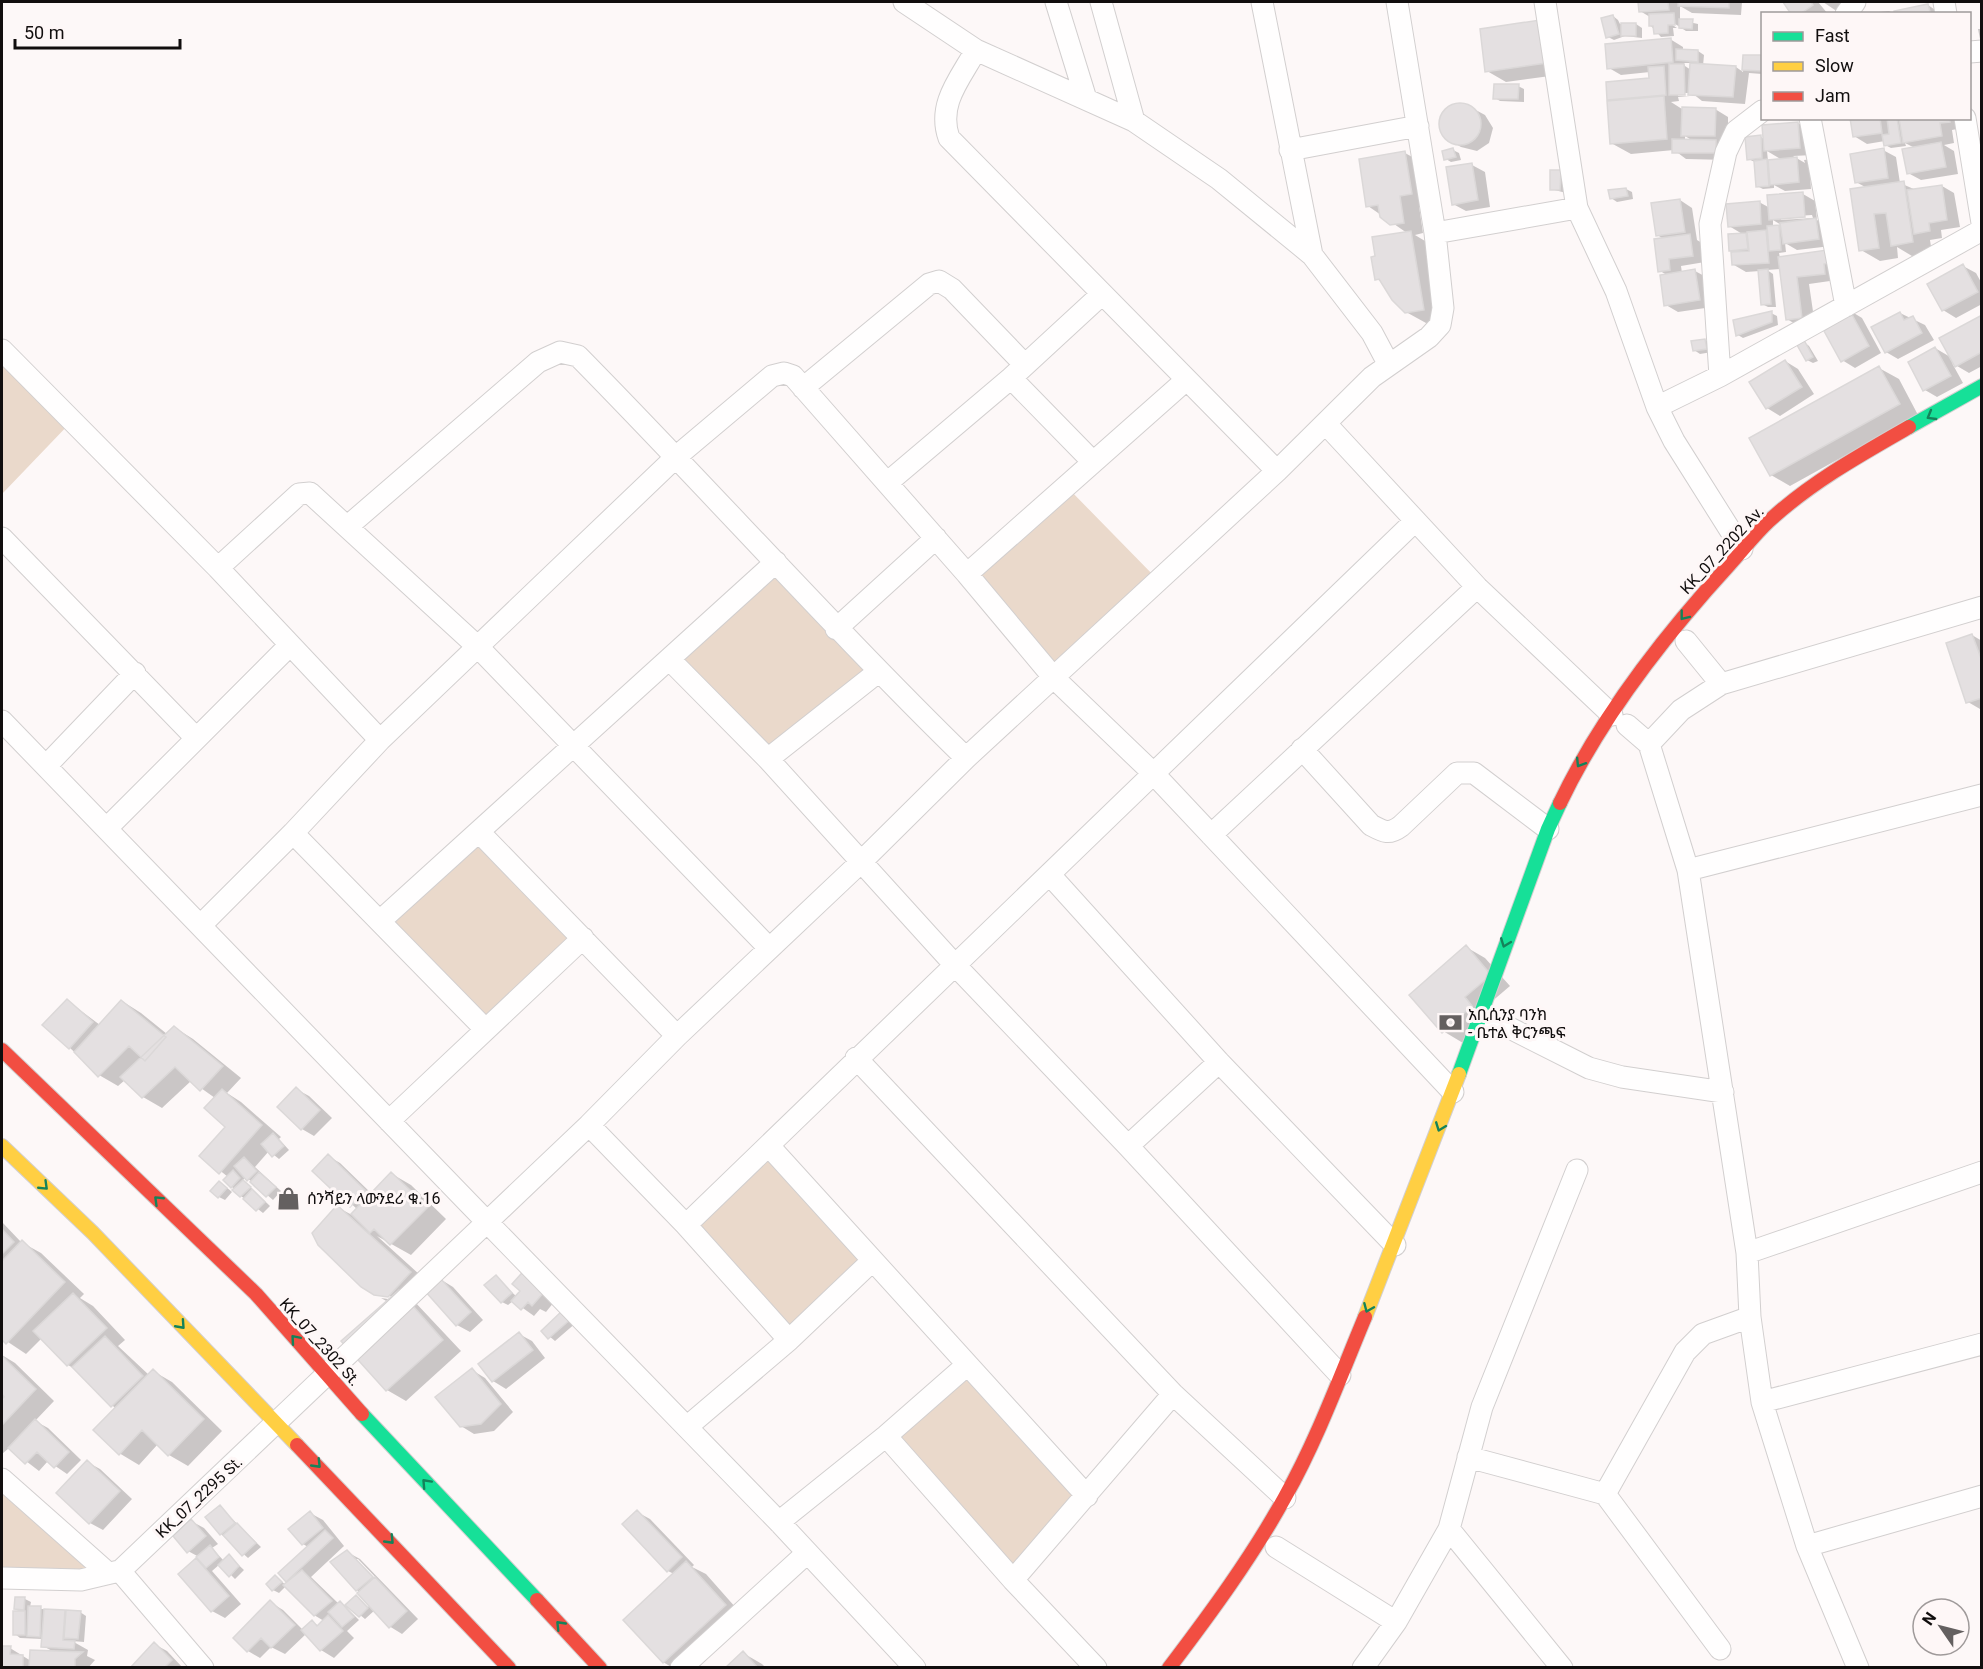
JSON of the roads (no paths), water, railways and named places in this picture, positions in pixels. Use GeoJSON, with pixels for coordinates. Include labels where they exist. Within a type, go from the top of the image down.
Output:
{"type":"FeatureCollection","features":[{"type":"Feature","properties":{"kind":"main road","name":"KK_07_2202 Av."},"geometry":{"type":"LineString","coordinates":[[1459,1096],[1486,995],[1548,829],[1577,768],[1624,723],[1644,668],[1702,594],[1769,521],[1839,467],[1982,386]]}},
{"type":"Feature","properties":{"kind":"main road"},"geometry":{"type":"LineString","coordinates":[[1169,1668],[1216,1606],[1285,1498],[1340,1375],[1404,1247],[1459,1096],[1492,1019],[1547,874]]}},
{"type":"Feature","properties":{"kind":"main road","name":"KK_07_2302 St."},"geometry":{"type":"LineString","coordinates":[[2,1050],[256,1294],[326,1375],[600,1668]]}},
{"type":"Feature","properties":{"kind":"main road"},"geometry":{"type":"LineString","coordinates":[[2,1146],[93,1233],[509,1668]]}},
{"type":"Feature","properties":{"kind":"street"},"geometry":{"type":"LineString","coordinates":[[1056,2],[1086,99]]}},
{"type":"Feature","properties":{"kind":"street"},"geometry":{"type":"LineString","coordinates":[[1101,2],[1134,121]]}},
{"type":"Feature","properties":{"kind":"street"},"geometry":{"type":"LineString","coordinates":[[1262,2],[1312,255]]}},
{"type":"Feature","properties":{"kind":"street"},"geometry":{"type":"LineString","coordinates":[[1397,2],[1435,233],[1577,208]]}},
{"type":"Feature","properties":{"kind":"street"},"geometry":{"type":"LineString","coordinates":[[1545,2],[1577,208],[1616,291],[1657,406],[1674,441],[1742,549]]}},
{"type":"Feature","properties":{"kind":"street"},"geometry":{"type":"LineString","coordinates":[[907,3],[976,50],[1134,121],[1219,179],[1312,255],[1372,333],[1389,365]]}},
{"type":"Feature","properties":{"kind":"street"},"geometry":{"type":"LineString","coordinates":[[976,50],[944,111],[944,124],[949,138],[1185,381],[1277,471]]}},
{"type":"Feature","properties":{"kind":"street"},"geometry":{"type":"LineString","coordinates":[[1720,376],[1710,224],[1726,152],[1736,131],[1761,112]]}},
{"type":"Feature","properties":{"kind":"street"},"geometry":{"type":"LineString","coordinates":[[1810,120],[1846,306]]}},
{"type":"Feature","properties":{"kind":"street"},"geometry":{"type":"LineString","coordinates":[[1965,120],[1982,223]]}},
{"type":"Feature","properties":{"kind":"street"},"geometry":{"type":"LineString","coordinates":[[1290,150],[1418,126]]}},
{"type":"Feature","properties":{"kind":"street"},"geometry":{"type":"LineString","coordinates":[[1657,406],[1720,376],[1982,230]]}},
{"type":"Feature","properties":{"kind":"street","name":"KK_07_2295 St."},"geometry":{"type":"LineString","coordinates":[[114,1572],[277,1423],[488,1222],[677,1036],[861,862],[966,758],[1277,471],[1372,377],[1429,337],[1440,325],[1443,308],[1435,233]]}},
{"type":"Feature","properties":{"kind":"street"},"geometry":{"type":"LineString","coordinates":[[803,388],[929,284],[939,281],[952,289],[1093,462]]}},
{"type":"Feature","properties":{"kind":"street"},"geometry":{"type":"LineString","coordinates":[[887,483],[1018,371],[1101,295]]}},
{"type":"Feature","properties":{"kind":"street"},"geometry":{"type":"LineString","coordinates":[[2,350],[218,568],[380,740]]}},
{"type":"Feature","properties":{"kind":"street"},"geometry":{"type":"LineString","coordinates":[[348,526],[538,362],[560,352],[578,356],[676,456],[836,629],[966,758]]}},
{"type":"Feature","properties":{"kind":"street"},"geometry":{"type":"LineString","coordinates":[[201,925],[293,833],[380,740],[676,456],[772,376],[784,373],[792,376],[936,538],[1054,678],[1152,772],[1459,1096]]}},
{"type":"Feature","properties":{"kind":"street"},"geometry":{"type":"LineString","coordinates":[[967,574],[1185,381]]}},
{"type":"Feature","properties":{"kind":"street"},"geometry":{"type":"LineString","coordinates":[[1326,424],[1477,587],[1649,744],[1688,870],[1748,1253],[1750,1317],[1762,1402],[1807,1546],[1858,1668]]}},
{"type":"Feature","properties":{"kind":"street"},"geometry":{"type":"LineString","coordinates":[[218,568],[299,494],[310,493],[478,646],[769,948]]}},
{"type":"Feature","properties":{"kind":"street"},"geometry":{"type":"LineString","coordinates":[[686,1225],[770,1146],[856,1058],[1050,875],[1152,772],[1415,521]]}},
{"type":"Feature","properties":{"kind":"street"},"geometry":{"type":"LineString","coordinates":[[2,538],[196,738]]}},
{"type":"Feature","properties":{"kind":"street"},"geometry":{"type":"LineString","coordinates":[[836,629],[936,538]]}},
{"type":"Feature","properties":{"kind":"street"},"geometry":{"type":"LineString","coordinates":[[380,921],[480,833],[776,562]]}},
{"type":"Feature","properties":{"kind":"street"},"geometry":{"type":"LineString","coordinates":[[1211,834],[1477,587]]}},
{"type":"Feature","properties":{"kind":"street"},"geometry":{"type":"LineString","coordinates":[[1649,744],[1681,711],[1721,684],[1982,607]]}},
{"type":"Feature","properties":{"kind":"street"},"geometry":{"type":"LineString","coordinates":[[1684,644],[1721,684]]}},
{"type":"Feature","properties":{"kind":"street"},"geometry":{"type":"LineString","coordinates":[[106,828],[289,646]]}},
{"type":"Feature","properties":{"kind":"street"},"geometry":{"type":"LineString","coordinates":[[669,658],[768,759],[954,964],[1128,1146],[1340,1375]]}},
{"type":"Feature","properties":{"kind":"street"},"geometry":{"type":"LineString","coordinates":[[768,759],[878,672]]}},
{"type":"Feature","properties":{"kind":"street"},"geometry":{"type":"LineString","coordinates":[[47,765],[135,674]]}},
{"type":"Feature","properties":{"kind":"street"},"geometry":{"type":"LineString","coordinates":[[2,721],[47,765],[388,1121],[688,1426],[915,1668]]}},
{"type":"Feature","properties":{"kind":"street"},"geometry":{"type":"LineString","coordinates":[[1302,749],[1371,825],[1385,833],[1393,832],[1401,826],[1457,772],[1465,771],[1474,773],[1548,829]]}},
{"type":"Feature","properties":{"kind":"street"},"geometry":{"type":"LineString","coordinates":[[1688,870],[1982,795]]}},
{"type":"Feature","properties":{"kind":"street"},"geometry":{"type":"LineString","coordinates":[[293,833],[485,1029]]}},
{"type":"Feature","properties":{"kind":"street"},"geometry":{"type":"LineString","coordinates":[[480,833],[677,1036]]}},
{"type":"Feature","properties":{"kind":"street"},"geometry":{"type":"LineString","coordinates":[[1050,875],[1220,1062],[1404,1247]]}},
{"type":"Feature","properties":{"kind":"street"},"geometry":{"type":"LineString","coordinates":[[388,1121],[583,938]]}},
{"type":"Feature","properties":{"kind":"street"},"geometry":{"type":"LineString","coordinates":[[1492,1019],[1589,1068],[1622,1077],[1723,1092]]}},
{"type":"Feature","properties":{"kind":"street"},"geometry":{"type":"LineString","coordinates":[[856,1058],[1173,1394],[1285,1498]]}},
{"type":"Feature","properties":{"kind":"street"},"geometry":{"type":"LineString","coordinates":[[1128,1146],[1220,1062]]}},
{"type":"Feature","properties":{"kind":"street"},"geometry":{"type":"LineString","coordinates":[[589,1125],[686,1225],[789,1340]]}},
{"type":"Feature","properties":{"kind":"street"},"geometry":{"type":"LineString","coordinates":[[770,1146],[1087,1496]]}},
{"type":"Feature","properties":{"kind":"street"},"geometry":{"type":"LineString","coordinates":[[1375,1662],[1449,1529],[1468,1457],[1503,1350],[1576,1170]]}},
{"type":"Feature","properties":{"kind":"street"},"geometry":{"type":"LineString","coordinates":[[1748,1253],[1982,1172]]}},
{"type":"Feature","properties":{"kind":"street"},"geometry":{"type":"LineString","coordinates":[[688,1426],[789,1340],[872,1261]]}},
{"type":"Feature","properties":{"kind":"street"},"geometry":{"type":"LineString","coordinates":[[1605,1494],[1685,1352],[1703,1334],[1750,1317]]}},
{"type":"Feature","properties":{"kind":"street"},"geometry":{"type":"LineString","coordinates":[[1762,1402],[1982,1344]]}},
{"type":"Feature","properties":{"kind":"street"},"geometry":{"type":"LineString","coordinates":[[779,1522],[886,1436],[967,1365]]}},
{"type":"Feature","properties":{"kind":"street"},"geometry":{"type":"LineString","coordinates":[[1013,1580],[1087,1496],[1128,1443],[1173,1394]]}},
{"type":"Feature","properties":{"kind":"street"},"geometry":{"type":"LineString","coordinates":[[886,1436],[1013,1580],[1096,1668]]}},
{"type":"Feature","properties":{"kind":"street"},"geometry":{"type":"LineString","coordinates":[[1468,1457],[1605,1494],[1720,1649]]}},
{"type":"Feature","properties":{"kind":"street"},"geometry":{"type":"LineString","coordinates":[[2,1479],[114,1572],[192,1664]]}},
{"type":"Feature","properties":{"kind":"street"},"geometry":{"type":"LineString","coordinates":[[1807,1546],[1982,1496]]}},
{"type":"Feature","properties":{"kind":"street"},"geometry":{"type":"LineString","coordinates":[[1449,1529],[1562,1668]]}},
{"type":"Feature","properties":{"kind":"street"},"geometry":{"type":"LineString","coordinates":[[1276,1547],[1396,1622]]}},
{"type":"Feature","properties":{"kind":"street"},"geometry":{"type":"LineString","coordinates":[[681,1668],[807,1553]]}},
{"type":"Feature","properties":{"kind":"street"},"geometry":{"type":"LineString","coordinates":[[2,1578],[81,1580],[114,1572]]}},
{"type":"Feature","properties":{"kind":"place","name":"አቢሲንያ ባንክ - ቤተል ቅርንጫፍ"},"geometry":{"type":"Point","coordinates":[1450,1023]}},
{"type":"Feature","properties":{"kind":"place","name":"ሰንሻይን ላውንደሪ ቁ.16"},"geometry":{"type":"Point","coordinates":[289,1198]}}]}
